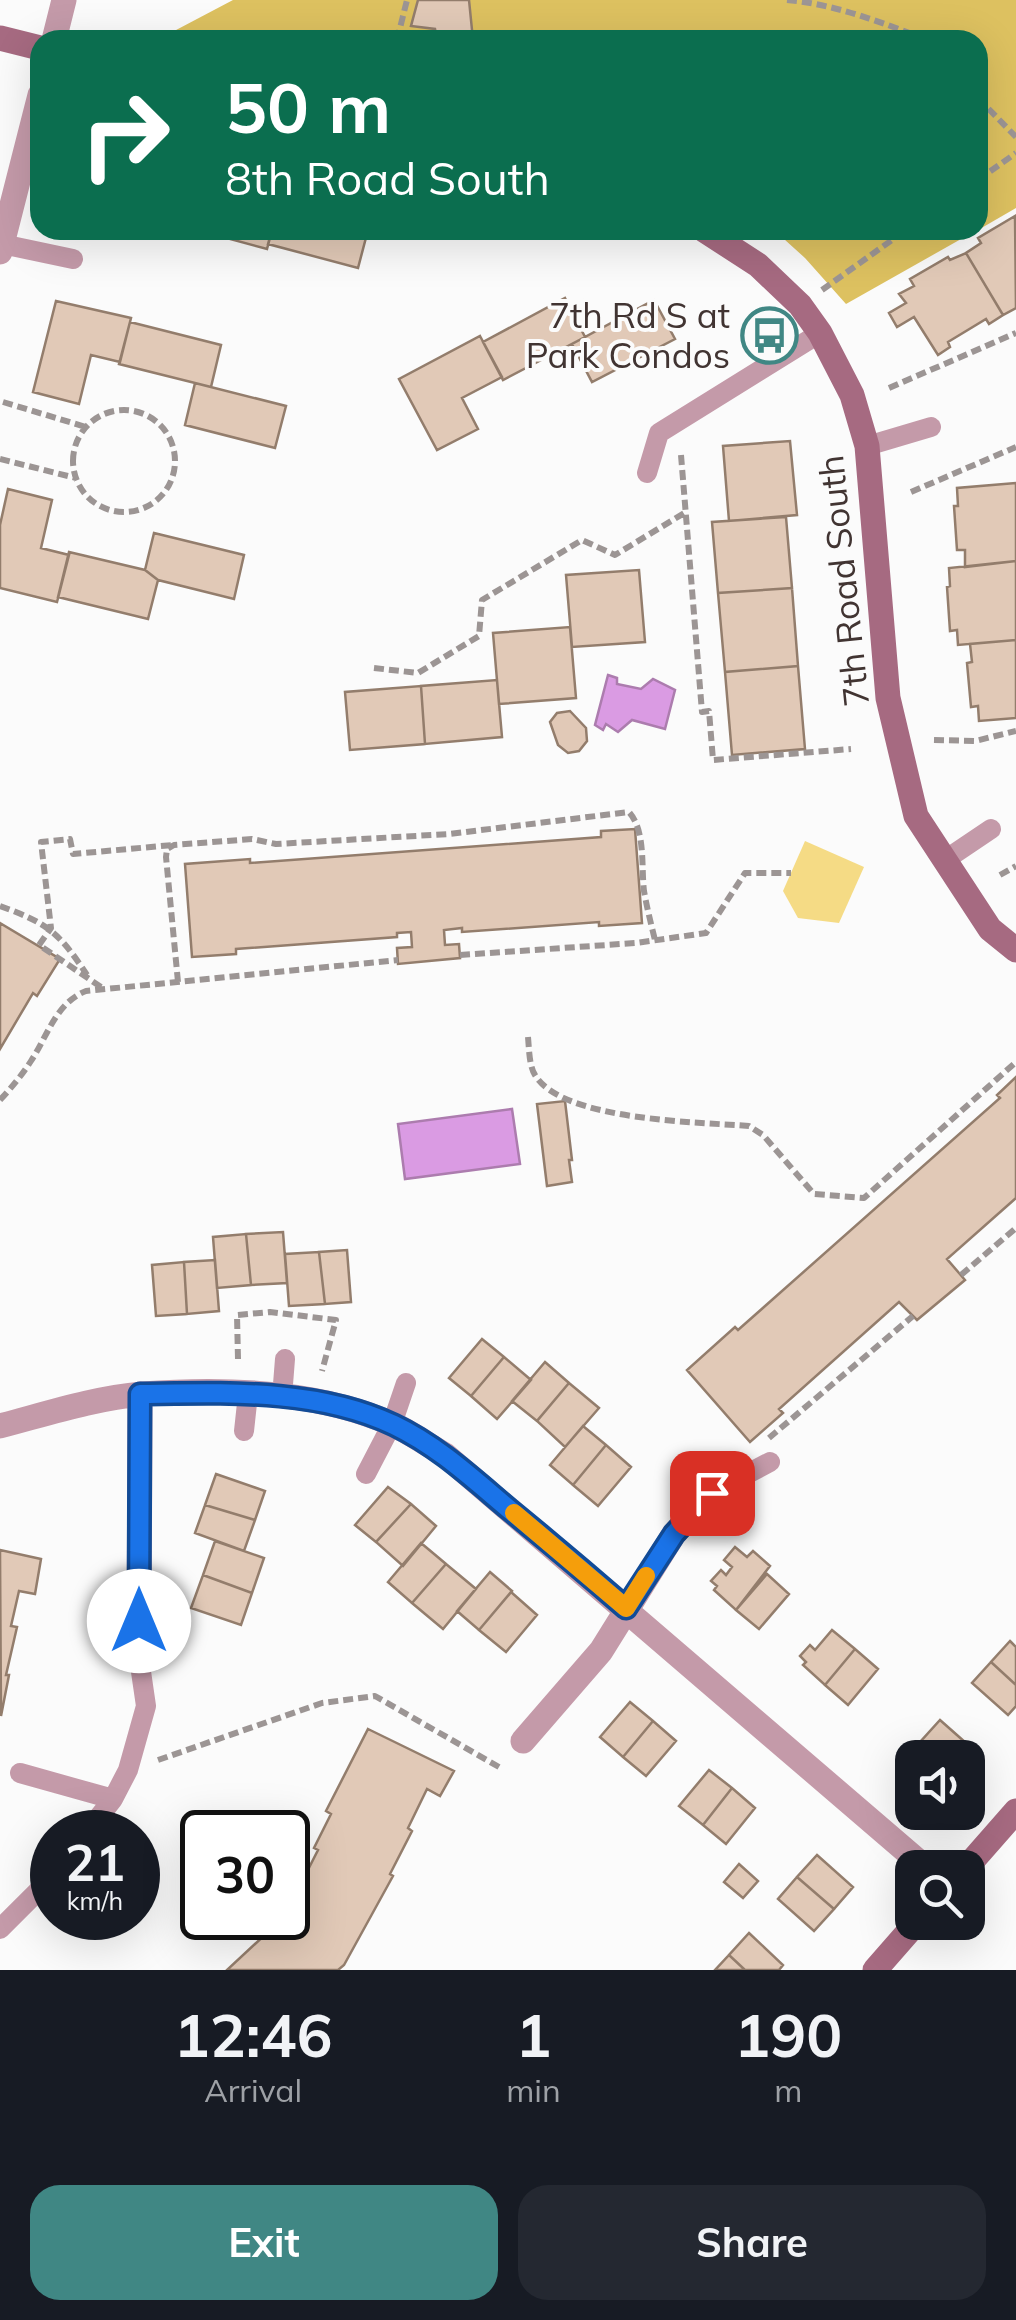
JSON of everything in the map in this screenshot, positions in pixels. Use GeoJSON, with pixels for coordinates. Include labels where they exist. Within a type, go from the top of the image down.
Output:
{"type":"FeatureCollection","features":[{"type":"Feature","properties":{"kind":"street"},"geometry":{"type":"LineString","coordinates":[[56,30],[64,0]]}},
{"type":"Feature","properties":{"kind":"street"},"geometry":{"type":"LineString","coordinates":[[0,38],[30,46]]}},
{"type":"Feature","properties":{"kind":"street"},"geometry":{"type":"LineString","coordinates":[[1,248],[30,134]]}},
{"type":"Feature","properties":{"kind":"street","name":"7th Road South"},"geometry":{"type":"LineString","coordinates":[[719,240],[758,265],[800,306],[820,333],[852,395],[867,446],[888,698],[916,816],[990,928],[1016,950]]}},
{"type":"Feature","properties":{"kind":"street"},"geometry":{"type":"LineString","coordinates":[[139,1658],[140,1394]]}},
{"type":"Feature","properties":{"kind":"street"},"geometry":{"type":"LineString","coordinates":[[0,1426],[140,1394],[282,1397],[339,1406],[392,1424],[445,1455],[905,1850]]}},
{"type":"Feature","properties":{"kind":"street"},"geometry":{"type":"LineString","coordinates":[[523,1740],[601,1651],[674,1534],[712,1493]]}},
{"type":"Feature","properties":{"kind":"street"},"geometry":{"type":"LineString","coordinates":[[982,1850],[1016,1811]]}},
{"type":"Feature","properties":{"kind":"street"},"geometry":{"type":"LineString","coordinates":[[875,1970],[902,1940]]}},
{"type":"Feature","properties":{"kind":"lane"},"geometry":{"type":"LineString","coordinates":[[1,248],[73,258]]}},
{"type":"Feature","properties":{"kind":"lane"},"geometry":{"type":"LineString","coordinates":[[646,473],[659,433],[820,333]]}},
{"type":"Feature","properties":{"kind":"lane"},"geometry":{"type":"LineString","coordinates":[[867,446],[931,427]]}},
{"type":"Feature","properties":{"kind":"lane"},"geometry":{"type":"LineString","coordinates":[[945,860],[991,829]]}},
{"type":"Feature","properties":{"kind":"lane"},"geometry":{"type":"LineString","coordinates":[[282,1397],[285,1359]]}},
{"type":"Feature","properties":{"kind":"lane"},"geometry":{"type":"LineString","coordinates":[[366,1474],[392,1424],[406,1384]]}},
{"type":"Feature","properties":{"kind":"lane"},"geometry":{"type":"LineString","coordinates":[[244,1431],[248,1394]]}},
{"type":"Feature","properties":{"kind":"lane"},"geometry":{"type":"LineString","coordinates":[[712,1493],[770,1462]]}},
{"type":"Feature","properties":{"kind":"lane"},"geometry":{"type":"LineString","coordinates":[[104,1810],[128,1770],[146,1706],[139,1658]]}},
{"type":"Feature","properties":{"kind":"lane"},"geometry":{"type":"LineString","coordinates":[[20,1773],[113,1799]]}},
{"type":"Feature","properties":{"kind":"lane"},"geometry":{"type":"LineString","coordinates":[[0,1929],[30,1899]]}},
{"type":"Feature","properties":{"kind":"path"},"geometry":{"type":"LineString","coordinates":[[400,30],[407,0]]}},
{"type":"Feature","properties":{"kind":"path"},"geometry":{"type":"LineString","coordinates":[[787,0],[902,30]]}},
{"type":"Feature","properties":{"kind":"path"},"geometry":{"type":"LineString","coordinates":[[988,108],[1016,137]]}},
{"type":"Feature","properties":{"kind":"path"},"geometry":{"type":"LineString","coordinates":[[988,173],[1016,153]]}},
{"type":"Feature","properties":{"kind":"path"},"geometry":{"type":"LineString","coordinates":[[828,285],[892,240]]}},
{"type":"Feature","properties":{"kind":"path"},"geometry":{"type":"LineString","coordinates":[[889,388],[1016,333]]}},
{"type":"Feature","properties":{"kind":"path"},"geometry":{"type":"LineString","coordinates":[[2,402],[86,426]]}},
{"type":"Feature","properties":{"kind":"path"},"geometry":{"type":"LineString","coordinates":[[120,409],[152,417],[172,442],[176,460],[173,477],[165,492],[136,512],[102,508],[88,498],[76,478],[72,466],[74,450],[86,426],[104,413],[120,409]]}},
{"type":"Feature","properties":{"kind":"path"},"geometry":{"type":"LineString","coordinates":[[680,444],[702,712],[708,711],[713,760],[851,748]]}},
{"type":"Feature","properties":{"kind":"path"},"geometry":{"type":"LineString","coordinates":[[911,492],[1016,446]]}},
{"type":"Feature","properties":{"kind":"path"},"geometry":{"type":"LineString","coordinates":[[0,459],[76,478]]}},
{"type":"Feature","properties":{"kind":"path"},"geometry":{"type":"LineString","coordinates":[[374,668],[418,672],[479,636],[482,600],[582,540],[614,555],[686,512]]}},
{"type":"Feature","properties":{"kind":"path"},"geometry":{"type":"LineString","coordinates":[[934,740],[975,741],[1016,731]]}},
{"type":"Feature","properties":{"kind":"path"},"geometry":{"type":"LineString","coordinates":[[102,988],[39,945],[51,928],[41,842],[70,838],[73,854],[252,839],[276,844],[449,834],[629,812],[639,832],[645,894],[655,940]]}},
{"type":"Feature","properties":{"kind":"path"},"geometry":{"type":"LineString","coordinates":[[174,845],[167,849],[166,857],[178,982]]}},
{"type":"Feature","properties":{"kind":"path"},"geometry":{"type":"LineString","coordinates":[[1000,876],[1016,866]]}},
{"type":"Feature","properties":{"kind":"path"},"geometry":{"type":"LineString","coordinates":[[460,954],[655,940],[706,932],[745,873],[791,873]]}},
{"type":"Feature","properties":{"kind":"path"},"geometry":{"type":"LineString","coordinates":[[0,906],[51,928],[90,980]]}},
{"type":"Feature","properties":{"kind":"path"},"geometry":{"type":"LineString","coordinates":[[0,1100],[32,1060],[62,1006],[72,997],[102,988],[398,960]]}},
{"type":"Feature","properties":{"kind":"path"},"geometry":{"type":"LineString","coordinates":[[528,1037],[534,1074],[554,1092],[586,1107],[634,1116],[749,1126],[763,1134],[814,1194],[864,1198],[1016,1062]]}},
{"type":"Feature","properties":{"kind":"path"},"geometry":{"type":"LineString","coordinates":[[961,1275],[1016,1228]]}},
{"type":"Feature","properties":{"kind":"path"},"geometry":{"type":"LineString","coordinates":[[238,1359],[237,1315],[270,1312],[336,1320],[322,1370]]}},
{"type":"Feature","properties":{"kind":"path"},"geometry":{"type":"LineString","coordinates":[[769,1439],[913,1316]]}},
{"type":"Feature","properties":{"kind":"path"},"geometry":{"type":"LineString","coordinates":[[128,1770],[322,1703],[374,1696],[499,1767]]}},
{"type":"Feature","properties":{"kind":"shaded area"},"geometry":{"type":"Polygon","coordinates":[[[233,0],[1016,0],[1016,208],[988,224],[988,30],[176,30],[233,0]]]}},
{"type":"Feature","properties":{"kind":"shaded area"},"geometry":{"type":"Polygon","coordinates":[[[785,240],[959,240],[846,304],[785,240]]]}},
{"type":"Feature","properties":{"kind":"shaded area"},"geometry":{"type":"Polygon","coordinates":[[[608,675],[617,678],[617,684],[641,689],[653,679],[675,690],[665,729],[632,720],[618,732],[606,724],[603,730],[595,725],[608,675]]]}},
{"type":"Feature","properties":{"kind":"shaded area"},"geometry":{"type":"Polygon","coordinates":[[[805,841],[864,867],[839,923],[798,918],[783,891],[805,841]]]}},
{"type":"Feature","properties":{"kind":"shaded area"},"geometry":{"type":"Polygon","coordinates":[[[512,1109],[520,1164],[405,1179],[398,1124],[512,1109]]]}},
{"type":"Feature","properties":{"kind":"building"},"geometry":{"type":"Polygon","coordinates":[[[418,0],[469,0],[472,30],[411,26],[418,0]]]}},
{"type":"Feature","properties":{"kind":"building"},"geometry":{"type":"Polygon","coordinates":[[[1015,216],[1016,308],[1003,315],[966,253],[981,243],[979,240],[988,240],[988,232],[1015,216]]]}},
{"type":"Feature","properties":{"kind":"building"},"geometry":{"type":"Polygon","coordinates":[[[234,240],[269,240],[267,249],[234,240]]]}},
{"type":"Feature","properties":{"kind":"building"},"geometry":{"type":"Polygon","coordinates":[[[269,240],[365,240],[358,268],[268,244],[269,240]]]}},
{"type":"Feature","properties":{"kind":"building"},"geometry":{"type":"Polygon","coordinates":[[[966,253],[1003,315],[989,324],[986,319],[948,342],[950,347],[938,355],[914,317],[897,327],[889,313],[906,303],[899,294],[914,286],[910,279],[948,257],[950,260],[966,253]]]}},
{"type":"Feature","properties":{"kind":"building"},"geometry":{"type":"Polygon","coordinates":[[[565,298],[585,337],[503,380],[483,342],[565,298]]]}},
{"type":"Feature","properties":{"kind":"building"},"geometry":{"type":"Polygon","coordinates":[[[654,300],[675,339],[592,382],[572,344],[654,300]]]}},
{"type":"Feature","properties":{"kind":"building"},"geometry":{"type":"Polygon","coordinates":[[[56,301],[131,318],[120,362],[91,355],[79,404],[33,392],[56,301]]]}},
{"type":"Feature","properties":{"kind":"building"},"geometry":{"type":"Polygon","coordinates":[[[130,322],[221,345],[211,387],[119,364],[130,322]]]}},
{"type":"Feature","properties":{"kind":"building"},"geometry":{"type":"Polygon","coordinates":[[[480,336],[502,377],[462,398],[478,429],[437,450],[399,379],[480,336]]]}},
{"type":"Feature","properties":{"kind":"building"},"geometry":{"type":"Polygon","coordinates":[[[195,383],[286,406],[275,448],[185,425],[195,383]]]}},
{"type":"Feature","properties":{"kind":"building"},"geometry":{"type":"Polygon","coordinates":[[[790,441],[797,515],[729,521],[723,446],[790,441]]]}},
{"type":"Feature","properties":{"kind":"building"},"geometry":{"type":"Polygon","coordinates":[[[1016,483],[1016,561],[965,567],[965,550],[957,550],[957,488],[1016,483]]]}},
{"type":"Feature","properties":{"kind":"building"},"geometry":{"type":"Polygon","coordinates":[[[8,489],[52,500],[41,548],[69,555],[57,602],[0,588],[0,525],[8,489]]]}},
{"type":"Feature","properties":{"kind":"building"},"geometry":{"type":"Polygon","coordinates":[[[786,517],[792,588],[718,593],[712,522],[786,517]]]}},
{"type":"Feature","properties":{"kind":"building"},"geometry":{"type":"Polygon","coordinates":[[[154,533],[244,555],[234,599],[158,580],[145,570],[154,533]]]}},
{"type":"Feature","properties":{"kind":"building"},"geometry":{"type":"Polygon","coordinates":[[[69,552],[145,570],[158,580],[148,619],[58,597],[69,552]]]}},
{"type":"Feature","properties":{"kind":"building"},"geometry":{"type":"Polygon","coordinates":[[[1016,561],[1016,640],[958,645],[957,630],[950,631],[949,568],[1016,561]]]}},
{"type":"Feature","properties":{"kind":"building"},"geometry":{"type":"Polygon","coordinates":[[[639,570],[645,642],[572,647],[566,575],[639,570]]]}},
{"type":"Feature","properties":{"kind":"building"},"geometry":{"type":"Polygon","coordinates":[[[792,588],[798,666],[725,672],[718,593],[792,588]]]}},
{"type":"Feature","properties":{"kind":"building"},"geometry":{"type":"Polygon","coordinates":[[[570,627],[576,698],[499,704],[493,633],[570,627]]]}},
{"type":"Feature","properties":{"kind":"building"},"geometry":{"type":"Polygon","coordinates":[[[1016,640],[1016,718],[979,721],[978,706],[971,707],[967,663],[972,662],[970,644],[1016,640]]]}},
{"type":"Feature","properties":{"kind":"building"},"geometry":{"type":"Polygon","coordinates":[[[798,666],[805,749],[732,755],[725,672],[798,666]]]}},
{"type":"Feature","properties":{"kind":"building"},"geometry":{"type":"Polygon","coordinates":[[[497,680],[502,737],[425,744],[421,686],[497,680]]]}},
{"type":"Feature","properties":{"kind":"building"},"geometry":{"type":"Polygon","coordinates":[[[421,686],[425,744],[350,750],[345,692],[421,686]]]}},
{"type":"Feature","properties":{"kind":"building"},"geometry":{"type":"Polygon","coordinates":[[[570,711],[586,728],[587,741],[579,751],[568,753],[558,745],[550,722],[557,713],[570,711]]]}},
{"type":"Feature","properties":{"kind":"building"},"geometry":{"type":"Polygon","coordinates":[[[635,829],[642,923],[444,930],[445,945],[459,944],[460,958],[398,964],[397,948],[412,947],[411,932],[397,933],[397,937],[236,949],[236,954],[192,957],[185,864],[250,859],[250,863],[601,837],[601,831],[635,829]]]}},
{"type":"Feature","properties":{"kind":"building"},"geometry":{"type":"Polygon","coordinates":[[[0,923],[60,959],[37,996],[33,993],[0,1049],[0,923]]]}},
{"type":"Feature","properties":{"kind":"building"},"geometry":{"type":"Polygon","coordinates":[[[1016,1077],[1016,1198],[947,1259],[965,1280],[917,1320],[899,1302],[779,1409],[783,1413],[750,1442],[687,1370],[735,1327],[738,1330],[1000,1098],[997,1095],[1016,1077]]]}},
{"type":"Feature","properties":{"kind":"building"},"geometry":{"type":"Polygon","coordinates":[[[565,1101],[572,1182],[547,1186],[537,1104],[565,1101]]]}},
{"type":"Feature","properties":{"kind":"building"},"geometry":{"type":"Polygon","coordinates":[[[283,1232],[287,1283],[251,1285],[246,1234],[283,1232]]]}},
{"type":"Feature","properties":{"kind":"building"},"geometry":{"type":"Polygon","coordinates":[[[246,1234],[251,1285],[217,1288],[213,1237],[246,1234]]]}},
{"type":"Feature","properties":{"kind":"building"},"geometry":{"type":"Polygon","coordinates":[[[347,1250],[351,1302],[325,1304],[319,1252],[347,1250]]]}},
{"type":"Feature","properties":{"kind":"building"},"geometry":{"type":"Polygon","coordinates":[[[319,1252],[325,1304],[289,1306],[285,1254],[319,1252]]]}},
{"type":"Feature","properties":{"kind":"building"},"geometry":{"type":"Polygon","coordinates":[[[215,1260],[219,1311],[187,1314],[184,1262],[215,1260]]]}},
{"type":"Feature","properties":{"kind":"building"},"geometry":{"type":"Polygon","coordinates":[[[184,1262],[187,1314],[156,1316],[152,1265],[184,1262]]]}},
{"type":"Feature","properties":{"kind":"building"},"geometry":{"type":"Polygon","coordinates":[[[482,1339],[504,1357],[471,1396],[449,1378],[482,1339]]]}},
{"type":"Feature","properties":{"kind":"building"},"geometry":{"type":"Polygon","coordinates":[[[504,1357],[531,1380],[497,1419],[471,1396],[504,1357]]]}},
{"type":"Feature","properties":{"kind":"building"},"geometry":{"type":"Polygon","coordinates":[[[545,1362],[569,1383],[537,1421],[512,1401],[545,1362]]]}},
{"type":"Feature","properties":{"kind":"building"},"geometry":{"type":"Polygon","coordinates":[[[569,1383],[599,1408],[565,1447],[537,1421],[569,1383]]]}},
{"type":"Feature","properties":{"kind":"building"},"geometry":{"type":"Polygon","coordinates":[[[583,1426],[606,1445],[573,1485],[550,1465],[583,1426]]]}},
{"type":"Feature","properties":{"kind":"building"},"geometry":{"type":"Polygon","coordinates":[[[606,1445],[631,1467],[598,1506],[573,1485],[606,1445]]]}},
{"type":"Feature","properties":{"kind":"building"},"geometry":{"type":"Polygon","coordinates":[[[216,1474],[265,1491],[255,1520],[205,1505],[216,1474]]]}},
{"type":"Feature","properties":{"kind":"building"},"geometry":{"type":"Polygon","coordinates":[[[388,1487],[411,1504],[376,1542],[355,1525],[388,1487]]]}},
{"type":"Feature","properties":{"kind":"building"},"geometry":{"type":"Polygon","coordinates":[[[411,1504],[436,1526],[403,1566],[376,1542],[411,1504]]]}},
{"type":"Feature","properties":{"kind":"building"},"geometry":{"type":"Polygon","coordinates":[[[205,1505],[255,1520],[244,1551],[195,1533],[205,1505]]]}},
{"type":"Feature","properties":{"kind":"building"},"geometry":{"type":"Polygon","coordinates":[[[215,1541],[264,1558],[252,1593],[203,1575],[215,1541]]]}},
{"type":"Feature","properties":{"kind":"building"},"geometry":{"type":"Polygon","coordinates":[[[421,1543],[446,1564],[412,1603],[388,1582],[421,1543]]]}},
{"type":"Feature","properties":{"kind":"building"},"geometry":{"type":"Polygon","coordinates":[[[735,1547],[747,1557],[753,1551],[770,1566],[736,1610],[714,1590],[717,1586],[711,1581],[721,1570],[726,1575],[732,1567],[724,1560],[735,1547]]]}},
{"type":"Feature","properties":{"kind":"building"},"geometry":{"type":"Polygon","coordinates":[[[0,1550],[41,1559],[35,1594],[19,1591],[11,1626],[17,1627],[1,1716],[0,1550]]]}},
{"type":"Feature","properties":{"kind":"building"},"geometry":{"type":"Polygon","coordinates":[[[446,1564],[476,1589],[443,1629],[412,1603],[446,1564]]]}},
{"type":"Feature","properties":{"kind":"building"},"geometry":{"type":"Polygon","coordinates":[[[490,1572],[512,1591],[479,1630],[457,1611],[490,1572]]]}},
{"type":"Feature","properties":{"kind":"building"},"geometry":{"type":"Polygon","coordinates":[[[767,1574],[789,1594],[759,1629],[736,1610],[767,1574]]]}},
{"type":"Feature","properties":{"kind":"building"},"geometry":{"type":"Polygon","coordinates":[[[203,1575],[252,1593],[241,1625],[191,1608],[203,1575]]]}},
{"type":"Feature","properties":{"kind":"building"},"geometry":{"type":"Polygon","coordinates":[[[511,1592],[537,1615],[506,1652],[479,1630],[511,1592]]]}},
{"type":"Feature","properties":{"kind":"building"},"geometry":{"type":"Polygon","coordinates":[[[832,1630],[855,1649],[825,1685],[803,1665],[806,1662],[800,1656],[810,1645],[815,1650],[832,1630]]]}},
{"type":"Feature","properties":{"kind":"building"},"geometry":{"type":"Polygon","coordinates":[[[1010,1641],[1016,1647],[1016,1685],[991,1662],[1010,1641]]]}},
{"type":"Feature","properties":{"kind":"building"},"geometry":{"type":"Polygon","coordinates":[[[855,1649],[878,1669],[848,1705],[825,1685],[855,1649]]]}},
{"type":"Feature","properties":{"kind":"building"},"geometry":{"type":"Polygon","coordinates":[[[991,1662],[1016,1685],[1016,1706],[1008,1715],[972,1683],[991,1662]]]}},
{"type":"Feature","properties":{"kind":"building"},"geometry":{"type":"Polygon","coordinates":[[[630,1702],[653,1721],[623,1757],[600,1737],[630,1702]]]}},
{"type":"Feature","properties":{"kind":"building"},"geometry":{"type":"Polygon","coordinates":[[[940,1720],[963,1740],[922,1740],[940,1720]]]}},
{"type":"Feature","properties":{"kind":"building"},"geometry":{"type":"Polygon","coordinates":[[[653,1721],[676,1741],[646,1776],[623,1757],[653,1721]]]}},
{"type":"Feature","properties":{"kind":"building"},"geometry":{"type":"Polygon","coordinates":[[[368,1729],[454,1771],[440,1796],[427,1789],[408,1828],[412,1831],[390,1874],[393,1876],[344,1965],[338,1970],[227,1970],[259,1940],[310,1940],[310,1866],[331,1814],[326,1811],[368,1729]]]}},
{"type":"Feature","properties":{"kind":"building"},"geometry":{"type":"Polygon","coordinates":[[[709,1770],[732,1788],[703,1825],[679,1806],[709,1770]]]}},
{"type":"Feature","properties":{"kind":"building"},"geometry":{"type":"Polygon","coordinates":[[[732,1788],[755,1808],[726,1844],[703,1825],[732,1788]]]}},
{"type":"Feature","properties":{"kind":"building"},"geometry":{"type":"Polygon","coordinates":[[[817,1855],[853,1887],[834,1909],[797,1877],[817,1855]]]}},
{"type":"Feature","properties":{"kind":"building"},"geometry":{"type":"Polygon","coordinates":[[[739,1864],[758,1881],[743,1898],[724,1882],[739,1864]]]}},
{"type":"Feature","properties":{"kind":"building"},"geometry":{"type":"Polygon","coordinates":[[[797,1877],[834,1909],[814,1931],[778,1899],[797,1877]]]}},
{"type":"Feature","properties":{"kind":"building"},"geometry":{"type":"Polygon","coordinates":[[[749,1933],[783,1965],[779,1970],[745,1970],[729,1955],[749,1933]]]}},
{"type":"Feature","properties":{"kind":"building"},"geometry":{"type":"Polygon","coordinates":[[[729,1955],[745,1970],[715,1970],[729,1955]]]}},
{"type":"Feature","properties":{"kind":"slow traffic"},"geometry":{"type":"LineString","coordinates":[[514,1513],[626,1608],[646,1576]]}},
{"type":"Feature","properties":{"kind":"place","name":"7th Rd S at Park Condos"},"geometry":{"type":"Point","coordinates":[769,336]}},
{"type":"Feature","properties":{"kind":"route"},"geometry":{"type":"LineString","coordinates":[[139,1621],[140,1394],[234,1392],[282,1397],[339,1406],[392,1424],[445,1455],[626,1608],[674,1534],[712,1493]]}}]}
